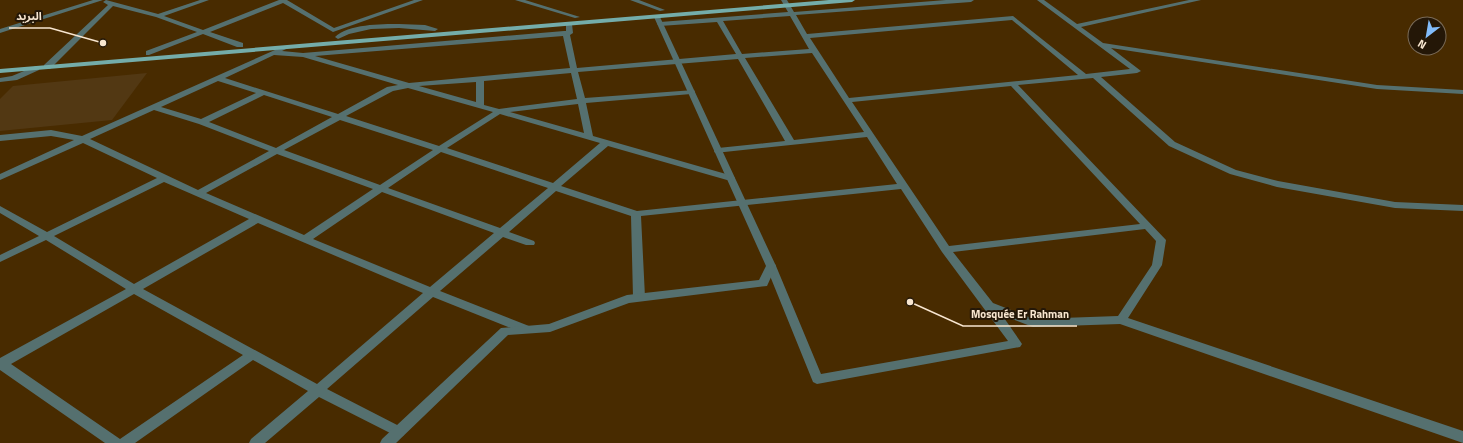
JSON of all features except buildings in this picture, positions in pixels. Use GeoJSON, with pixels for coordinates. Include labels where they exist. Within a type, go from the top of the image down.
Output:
{"type":"FeatureCollection","features":[{"type":"Feature","properties":{"kind":"main road"},"geometry":{"type":"LineString","coordinates":[[0,71],[852,0]]}},
{"type":"Feature","properties":{"kind":"main road"},"geometry":{"type":"LineString","coordinates":[[0,65],[340,35],[578,17],[659,17]]}},
{"type":"Feature","properties":{"kind":"street"},"geometry":{"type":"LineString","coordinates":[[0,31],[101,0],[158,16],[240,45]]}},
{"type":"Feature","properties":{"kind":"street"},"geometry":{"type":"LineString","coordinates":[[158,16],[206,0]]}},
{"type":"Feature","properties":{"kind":"street"},"geometry":{"type":"LineString","coordinates":[[149,53],[283,0],[340,35]]}},
{"type":"Feature","properties":{"kind":"street"},"geometry":{"type":"LineString","coordinates":[[333,30],[420,0]]}},
{"type":"Feature","properties":{"kind":"street"},"geometry":{"type":"LineString","coordinates":[[518,0],[578,17]]}},
{"type":"Feature","properties":{"kind":"street"},"geometry":{"type":"LineString","coordinates":[[633,0],[659,17],[719,20],[788,5],[902,6],[971,0]]}},
{"type":"Feature","properties":{"kind":"street"},"geometry":{"type":"LineString","coordinates":[[895,0],[902,6]]}},
{"type":"Feature","properties":{"kind":"street"},"geometry":{"type":"LineString","coordinates":[[848,100],[1137,71],[1040,0]]}},
{"type":"Feature","properties":{"kind":"street"},"geometry":{"type":"LineString","coordinates":[[1075,26],[1198,0]]}},
{"type":"Feature","properties":{"kind":"street"},"geometry":{"type":"LineString","coordinates":[[47,68],[112,4]]}},
{"type":"Feature","properties":{"kind":"street"},"geometry":{"type":"LineString","coordinates":[[659,17],[676,61],[771,266],[817,379],[1016,344],[946,250],[848,100],[814,51],[788,5]]}},
{"type":"Feature","properties":{"kind":"street"},"geometry":{"type":"LineString","coordinates":[[806,36],[1013,18],[1084,76]]}},
{"type":"Feature","properties":{"kind":"street"},"geometry":{"type":"LineString","coordinates":[[719,20],[742,56],[791,142]]}},
{"type":"Feature","properties":{"kind":"street"},"geometry":{"type":"LineString","coordinates":[[272,53],[303,55],[566,34],[570,33],[569,24]]}},
{"type":"Feature","properties":{"kind":"street"},"geometry":{"type":"LineString","coordinates":[[566,34],[576,70],[589,136]]}},
{"type":"Feature","properties":{"kind":"street"},"geometry":{"type":"LineString","coordinates":[[1102,45],[1378,87],[1463,92]]}},
{"type":"Feature","properties":{"kind":"street"},"geometry":{"type":"LineString","coordinates":[[0,176],[284,48]]}},
{"type":"Feature","properties":{"kind":"street"},"geometry":{"type":"LineString","coordinates":[[199,193],[278,151],[390,88],[404,85],[480,80],[676,61],[814,51]]}},
{"type":"Feature","properties":{"kind":"street"},"geometry":{"type":"LineString","coordinates":[[303,55],[404,85],[589,136],[730,178]]}},
{"type":"Feature","properties":{"kind":"street"},"geometry":{"type":"LineString","coordinates":[[0,80],[14,78],[36,68]]}},
{"type":"Feature","properties":{"kind":"street"},"geometry":{"type":"LineString","coordinates":[[1094,75],[1172,144],[1233,172],[1277,184],[1395,205],[1463,208]]}},
{"type":"Feature","properties":{"kind":"street"},"geometry":{"type":"LineString","coordinates":[[218,78],[340,116],[553,188],[636,214],[904,186]]}},
{"type":"Feature","properties":{"kind":"street"},"geometry":{"type":"LineString","coordinates":[[480,80],[480,106]]}},
{"type":"Feature","properties":{"kind":"street"},"geometry":{"type":"LineString","coordinates":[[1012,83],[1161,240],[1157,265],[1121,320]]}},
{"type":"Feature","properties":{"kind":"street"},"geometry":{"type":"LineString","coordinates":[[202,122],[264,92]]}},
{"type":"Feature","properties":{"kind":"street"},"geometry":{"type":"LineString","coordinates":[[305,239],[380,188],[500,111],[691,92]]}},
{"type":"Feature","properties":{"kind":"street"},"geometry":{"type":"LineString","coordinates":[[153,107],[202,122],[530,243]]}},
{"type":"Feature","properties":{"kind":"street"},"geometry":{"type":"LineString","coordinates":[[0,138],[51,133],[82,139],[164,178],[257,219],[525,330]]}},
{"type":"Feature","properties":{"kind":"street"},"geometry":{"type":"LineString","coordinates":[[718,151],[870,134]]}},
{"type":"Feature","properties":{"kind":"street"},"geometry":{"type":"LineString","coordinates":[[256,443],[607,142]]}},
{"type":"Feature","properties":{"kind":"street"},"geometry":{"type":"LineString","coordinates":[[0,259],[164,178]]}},
{"type":"Feature","properties":{"kind":"street"},"geometry":{"type":"LineString","coordinates":[[0,209],[47,235],[135,289],[317,390],[398,432]]}},
{"type":"Feature","properties":{"kind":"street"},"geometry":{"type":"LineString","coordinates":[[636,214],[639,297]]}},
{"type":"Feature","properties":{"kind":"street"},"geometry":{"type":"LineString","coordinates":[[115,443],[0,364],[257,219]]}},
{"type":"Feature","properties":{"kind":"street"},"geometry":{"type":"LineString","coordinates":[[946,250],[1148,226]]}},
{"type":"Feature","properties":{"kind":"street"},"geometry":{"type":"LineString","coordinates":[[387,443],[505,331],[550,328],[627,299],[763,283],[771,266]]}},
{"type":"Feature","properties":{"kind":"street"},"geometry":{"type":"LineString","coordinates":[[989,306],[1033,323],[1121,320],[1463,437]]}},
{"type":"Feature","properties":{"kind":"street"},"geometry":{"type":"LineString","coordinates":[[124,443],[253,354]]}},
{"type":"Feature","properties":{"kind":"shaded area"},"geometry":{"type":"Polygon","coordinates":[[[147,73],[112,120],[0,131],[0,99],[13,86],[147,73]]]}},
{"type":"Feature","properties":{"kind":"place","name":"البريد"},"geometry":{"type":"Point","coordinates":[103,43]}},
{"type":"Feature","properties":{"kind":"place","name":"Mosquée Er Rahman"},"geometry":{"type":"Point","coordinates":[910,302]}}]}
